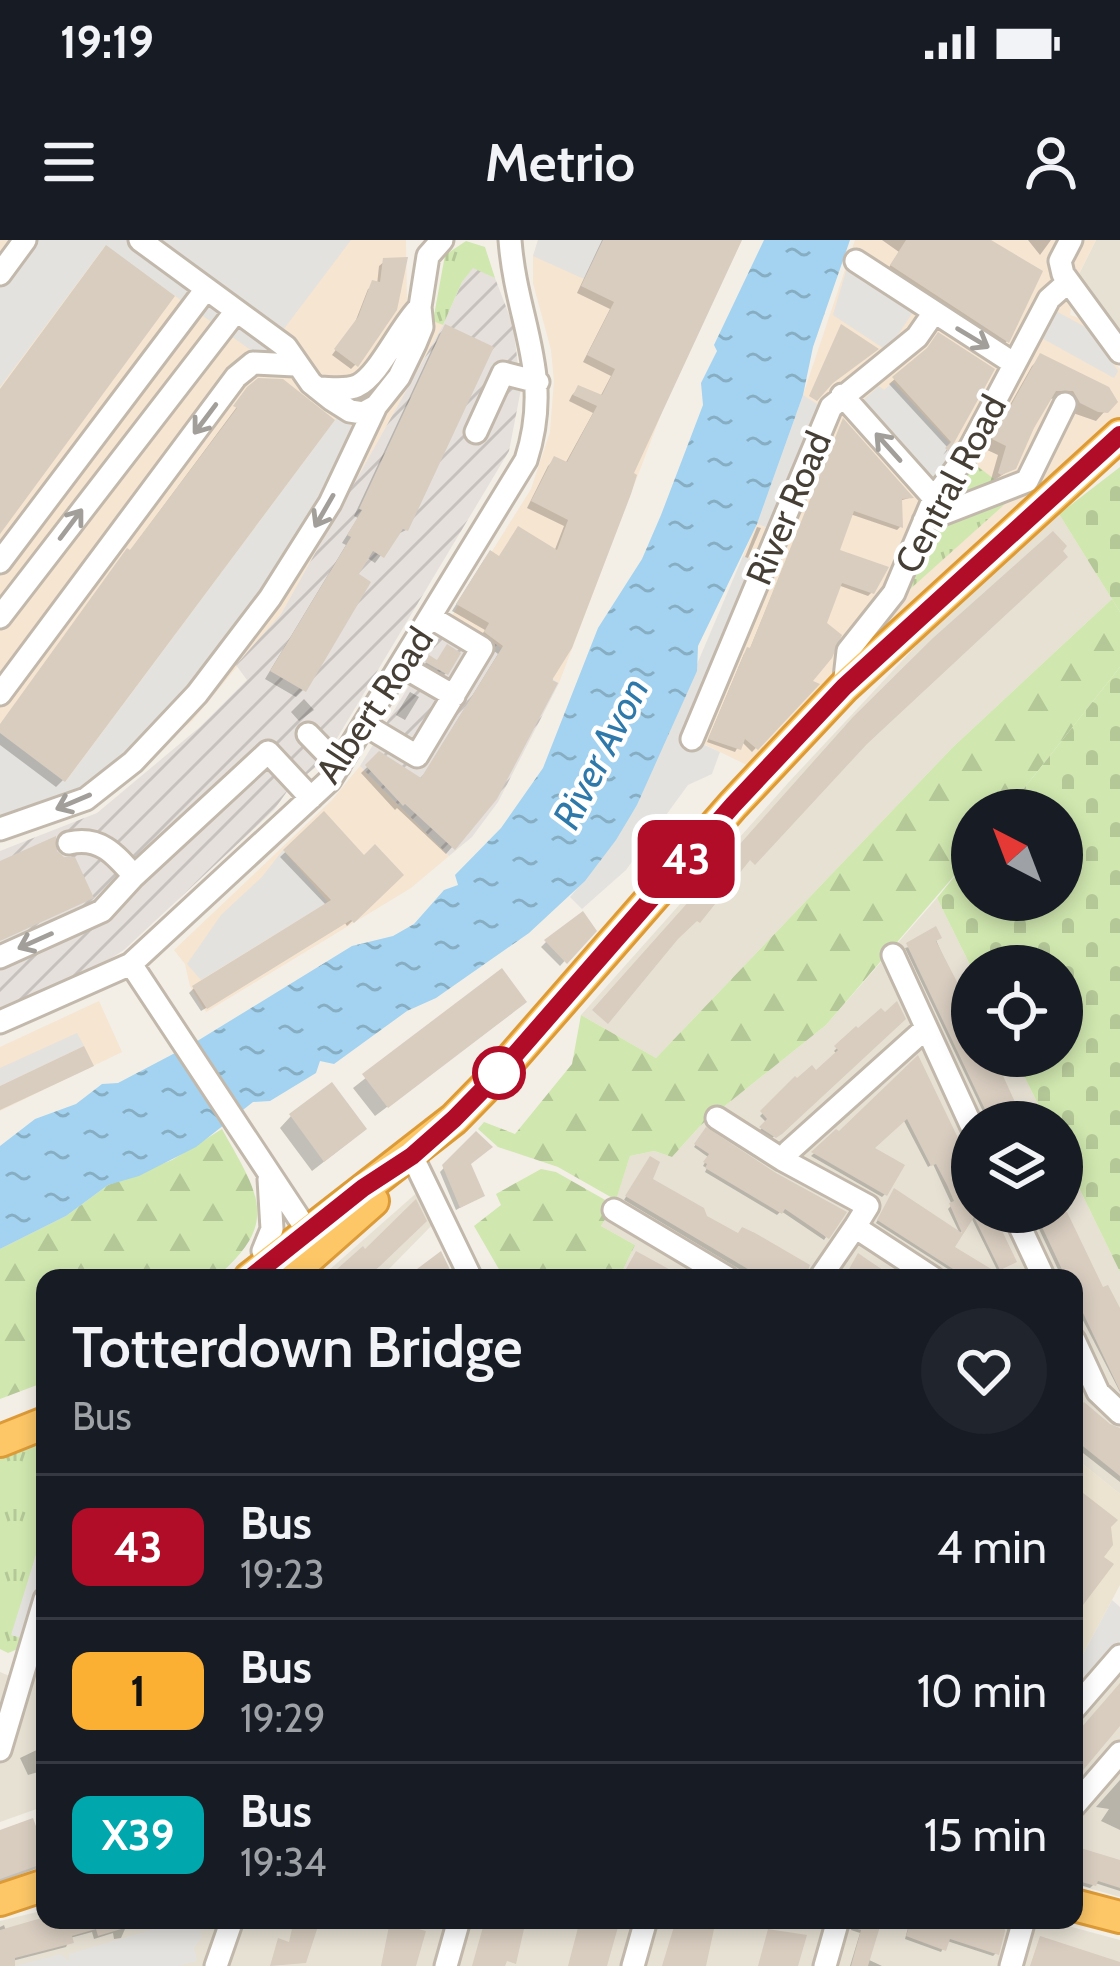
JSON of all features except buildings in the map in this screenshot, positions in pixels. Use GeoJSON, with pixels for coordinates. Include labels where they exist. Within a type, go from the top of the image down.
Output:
{"type":"FeatureCollection","features":[{"type":"Feature","properties":{"kind":"highway"},"geometry":{"type":"LineString","coordinates":[[257,1264],[310,1259],[370,1205],[412,1156],[499,1073],[733,805],[844,687],[1120,435]]}},
{"type":"Feature","properties":{"kind":"highway"},"geometry":{"type":"LineString","coordinates":[[1081,471],[1102,465],[1120,452]]}},
{"type":"Feature","properties":{"kind":"highway"},"geometry":{"type":"LineString","coordinates":[[0,1418],[36,1405]]}},
{"type":"Feature","properties":{"kind":"highway"},"geometry":{"type":"LineString","coordinates":[[0,1441],[36,1427]]}},
{"type":"Feature","properties":{"kind":"highway"},"geometry":{"type":"LineString","coordinates":[[0,1900],[36,1888]]}},
{"type":"Feature","properties":{"kind":"highway"},"geometry":{"type":"LineString","coordinates":[[1083,1907],[1120,1917]]}},
{"type":"Feature","properties":{"kind":"street"},"geometry":{"type":"LineString","coordinates":[[0,274],[26,240]]}},
{"type":"Feature","properties":{"kind":"street"},"geometry":{"type":"LineString","coordinates":[[140,240],[286,347],[316,388],[350,411],[376,406]]}},
{"type":"Feature","properties":{"kind":"street"},"geometry":{"type":"LineString","coordinates":[[1071,240],[1060,261],[1067,284],[1120,352]]}},
{"type":"Feature","properties":{"kind":"street","name":"Albert Road"},"geometry":{"type":"LineString","coordinates":[[0,1022],[131,964],[311,798],[339,766],[526,460],[538,382],[504,244]]}},
{"type":"Feature","properties":{"kind":"street"},"geometry":{"type":"LineString","coordinates":[[0,829],[86,799],[134,762],[197,694],[270,598],[330,502],[376,406],[399,377],[415,344],[422,327],[420,307],[430,245]]}},
{"type":"Feature","properties":{"kind":"street"},"geometry":{"type":"LineString","coordinates":[[856,260],[1013,363]]}},
{"type":"Feature","properties":{"kind":"street","name":"Central Road"},"geometry":{"type":"LineString","coordinates":[[844,687],[848,651],[894,593],[934,498],[967,454],[1013,363],[1040,325],[1049,299],[1067,284]]}},
{"type":"Feature","properties":{"kind":"street"},"geometry":{"type":"LineString","coordinates":[[0,562],[206,289]]}},
{"type":"Feature","properties":{"kind":"street"},"geometry":{"type":"LineString","coordinates":[[316,388],[352,388],[364,382],[420,307]]}},
{"type":"Feature","properties":{"kind":"street"},"geometry":{"type":"LineString","coordinates":[[0,617],[236,311]]}},
{"type":"Feature","properties":{"kind":"street","name":"River Road"},"geometry":{"type":"LineString","coordinates":[[692,739],[831,407],[842,395],[870,383],[903,340],[917,338],[933,314]]}},
{"type":"Feature","properties":{"kind":"street"},"geometry":{"type":"LineString","coordinates":[[0,694],[236,377],[254,363],[295,365]]}},
{"type":"Feature","properties":{"kind":"street"},"geometry":{"type":"LineString","coordinates":[[476,432],[503,373],[538,382]]}},
{"type":"Feature","properties":{"kind":"street"},"geometry":{"type":"LineString","coordinates":[[842,395],[934,498]]}},
{"type":"Feature","properties":{"kind":"street"},"geometry":{"type":"LineString","coordinates":[[924,521],[1027,481],[1065,404]]}},
{"type":"Feature","properties":{"kind":"street"},"geometry":{"type":"LineString","coordinates":[[365,725],[417,756],[482,648],[432,619]]}},
{"type":"Feature","properties":{"kind":"street"},"geometry":{"type":"LineString","coordinates":[[402,666],[454,696]]}},
{"type":"Feature","properties":{"kind":"street"},"geometry":{"type":"LineString","coordinates":[[308,734],[339,766]]}},
{"type":"Feature","properties":{"kind":"street"},"geometry":{"type":"LineString","coordinates":[[0,957],[102,910],[268,752],[311,798]]}},
{"type":"Feature","properties":{"kind":"street"},"geometry":{"type":"LineString","coordinates":[[69,843],[86,839],[109,848],[134,876]]}},
{"type":"Feature","properties":{"kind":"street"},"geometry":{"type":"LineString","coordinates":[[893,956],[960,1101]]}},
{"type":"Feature","properties":{"kind":"street"},"geometry":{"type":"LineString","coordinates":[[131,964],[268,1172],[310,1259]]}},
{"type":"Feature","properties":{"kind":"street"},"geometry":{"type":"LineString","coordinates":[[783,1160],[925,1028]]}},
{"type":"Feature","properties":{"kind":"street"},"geometry":{"type":"LineString","coordinates":[[717,1118],[868,1206],[826,1269]]}},
{"type":"Feature","properties":{"kind":"street"},"geometry":{"type":"LineString","coordinates":[[412,1156],[466,1269]]}},
{"type":"Feature","properties":{"kind":"street"},"geometry":{"type":"LineString","coordinates":[[257,1264],[272,1229],[268,1172]]}},
{"type":"Feature","properties":{"kind":"street"},"geometry":{"type":"LineString","coordinates":[[614,1210],[713,1269]]}},
{"type":"Feature","properties":{"kind":"street"},"geometry":{"type":"LineString","coordinates":[[855,1227],[919,1269]]}},
{"type":"Feature","properties":{"kind":"street"},"geometry":{"type":"LineString","coordinates":[[1023,1233],[1040,1269]]}},
{"type":"Feature","properties":{"kind":"street"},"geometry":{"type":"LineString","coordinates":[[1083,1360],[1098,1392],[1120,1413]]}},
{"type":"Feature","properties":{"kind":"street"},"geometry":{"type":"LineString","coordinates":[[0,1750],[14,1668],[36,1619]]}},
{"type":"Feature","properties":{"kind":"street"},"geometry":{"type":"LineString","coordinates":[[1083,1699],[1120,1656]]}},
{"type":"Feature","properties":{"kind":"street"},"geometry":{"type":"LineString","coordinates":[[1083,1796],[1120,1753]]}},
{"type":"Feature","properties":{"kind":"street"},"geometry":{"type":"LineString","coordinates":[[216,1966],[229,1929]]}},
{"type":"Feature","properties":{"kind":"street"},"geometry":{"type":"LineString","coordinates":[[446,1966],[456,1929]]}},
{"type":"Feature","properties":{"kind":"street"},"geometry":{"type":"LineString","coordinates":[[633,1966],[643,1929]]}},
{"type":"Feature","properties":{"kind":"street"},"geometry":{"type":"LineString","coordinates":[[825,1966],[835,1929]]}},
{"type":"Feature","properties":{"kind":"street"},"geometry":{"type":"LineString","coordinates":[[1010,1966],[1021,1929]]}},
{"type":"Feature","properties":{"kind":"shaded area"},"geometry":{"type":"Polygon","coordinates":[[[0,240],[406,240],[407,306],[443,325],[281,614],[192,721],[90,804],[0,837],[0,240]]]}},
{"type":"Feature","properties":{"kind":"shaded area"},"geometry":{"type":"Polygon","coordinates":[[[16,240],[351,240],[262,358],[105,246],[0,387],[0,261],[16,240]]]}},
{"type":"Feature","properties":{"kind":"shaded area"},"geometry":{"type":"Polygon","coordinates":[[[538,240],[742,240],[668,396],[559,683],[451,617],[531,489],[550,432],[551,350],[533,283],[538,240]]]}},
{"type":"Feature","properties":{"kind":"shaded area"},"geometry":{"type":"Polygon","coordinates":[[[538,240],[603,240],[584,279],[533,256],[538,240]]]}},
{"type":"Feature","properties":{"kind":"shaded area"},"geometry":{"type":"Polygon","coordinates":[[[855,240],[1096,240],[1075,282],[1070,315],[1085,320],[1120,369],[1120,420],[978,540],[747,765],[689,737],[757,562],[743,556],[757,524],[770,529],[821,407],[803,395],[855,240]]]}},
{"type":"Feature","properties":{"kind":"shaded area"},"geometry":{"type":"Polygon","coordinates":[[[1096,240],[1120,240],[1120,339],[1075,282],[1096,240]]]}},
{"type":"Feature","properties":{"kind":"shaded area"},"geometry":{"type":"Polygon","coordinates":[[[849,261],[917,306],[883,348],[833,315],[849,261]]]}},
{"type":"Feature","properties":{"kind":"shaded area"},"geometry":{"type":"Polygon","coordinates":[[[473,267],[495,278],[513,325],[521,389],[509,451],[324,760],[124,950],[0,1009],[0,851],[97,813],[201,726],[247,680],[236,665],[281,614],[473,267]]]}},
{"type":"Feature","properties":{"kind":"shaded area"},"geometry":{"type":"Polygon","coordinates":[[[1052,309],[1089,329],[1118,371],[1114,378],[1038,336],[1052,309]]]}},
{"type":"Feature","properties":{"kind":"shaded area"},"geometry":{"type":"Polygon","coordinates":[[[893,382],[960,454],[931,484],[860,403],[879,386],[884,390],[893,382]]]}},
{"type":"Feature","properties":{"kind":"shaded area"},"geometry":{"type":"Polygon","coordinates":[[[803,395],[822,407],[771,529],[757,524],[803,395]]]}},
{"type":"Feature","properties":{"kind":"shaded area"},"geometry":{"type":"Polygon","coordinates":[[[338,416],[357,430],[301,540],[239,627],[147,741],[70,801],[0,830],[0,733],[66,781],[338,416]]]}},
{"type":"Feature","properties":{"kind":"shaded area"},"geometry":{"type":"Polygon","coordinates":[[[1059,514],[1112,599],[953,747],[656,1058],[581,1015],[928,633],[1059,514]]]}},
{"type":"Feature","properties":{"kind":"shaded area"},"geometry":{"type":"Polygon","coordinates":[[[743,556],[758,562],[689,738],[720,752],[712,774],[688,785],[626,870],[582,909],[570,897],[637,805],[743,556]]]}},
{"type":"Feature","properties":{"kind":"shaded area"},"geometry":{"type":"Polygon","coordinates":[[[451,617],[559,683],[498,802],[472,837],[449,856],[360,766],[451,617]]]}},
{"type":"Feature","properties":{"kind":"shaded area"},"geometry":{"type":"Polygon","coordinates":[[[360,766],[449,856],[411,888],[206,1012],[174,950],[332,800],[360,766]]]}},
{"type":"Feature","properties":{"kind":"shaded area"},"geometry":{"type":"Polygon","coordinates":[[[283,850],[328,902],[201,980],[187,964],[221,915],[283,850]]]}},
{"type":"Feature","properties":{"kind":"shaded area"},"geometry":{"type":"Polygon","coordinates":[[[937,898],[960,945],[951,945],[951,1077],[1024,1077],[1036,1101],[951,1101],[951,1233],[1083,1233],[1083,1196],[1120,1272],[1120,1494],[1083,1464],[1083,1269],[623,1269],[635,1245],[601,1226],[614,1205],[630,1156],[654,1151],[672,1157],[701,1125],[826,1025],[937,898]]]}},
{"type":"Feature","properties":{"kind":"shaded area"},"geometry":{"type":"Polygon","coordinates":[[[99,1001],[122,1052],[0,1111],[0,1047],[99,1001]]]}},
{"type":"Feature","properties":{"kind":"shaded area"},"geometry":{"type":"Polygon","coordinates":[[[77,1033],[84,1046],[0,1086],[0,1068],[77,1033]]]}},
{"type":"Feature","properties":{"kind":"shaded area"},"geometry":{"type":"Polygon","coordinates":[[[421,1189],[436,1221],[389,1269],[330,1269],[421,1189]]]}},
{"type":"Feature","properties":{"kind":"shaded area"},"geometry":{"type":"Polygon","coordinates":[[[1083,1464],[1120,1494],[1120,1585],[1083,1654],[1083,1464]]]}},
{"type":"Feature","properties":{"kind":"shaded area"},"geometry":{"type":"Polygon","coordinates":[[[36,1555],[36,1592],[22,1638],[11,1635],[36,1555]]]}},
{"type":"Feature","properties":{"kind":"shaded area"},"geometry":{"type":"Polygon","coordinates":[[[1112,1600],[1120,1607],[1120,1641],[1083,1684],[1083,1654],[1112,1600]]]}},
{"type":"Feature","properties":{"kind":"shaded area"},"geometry":{"type":"Polygon","coordinates":[[[36,1648],[36,1809],[0,1822],[0,1672],[24,1682],[36,1648]]]}},
{"type":"Feature","properties":{"kind":"shaded area"},"geometry":{"type":"Polygon","coordinates":[[[1120,1672],[1120,1897],[1083,1887],[1083,1807],[1093,1795],[1083,1784],[1083,1717],[1120,1672]]]}},
{"type":"Feature","properties":{"kind":"shaded area"},"geometry":{"type":"Polygon","coordinates":[[[36,1912],[36,1929],[1079,1929],[1120,1940],[1120,1966],[0,1966],[0,1921],[36,1912]]]}},
{"type":"Feature","properties":{"kind":"shaded area"},"geometry":{"type":"Polygon","coordinates":[[[154,1929],[200,1929],[202,1937],[194,1948],[197,1961],[178,1966],[15,1966],[61,1954],[69,1962],[69,1954],[154,1929]]]}},
{"type":"Feature","properties":{"kind":"green space"},"geometry":{"type":"Polygon","coordinates":[[[466,241],[485,247],[495,278],[473,268],[443,325],[433,321],[445,255],[466,241]]]}},
{"type":"Feature","properties":{"kind":"green space"},"geometry":{"type":"Polygon","coordinates":[[[973,463],[1015,495],[899,599],[928,531],[973,463]]]}},
{"type":"Feature","properties":{"kind":"green space"},"geometry":{"type":"Polygon","coordinates":[[[1120,467],[1120,612],[1059,514],[1120,467]]]}},
{"type":"Feature","properties":{"kind":"green space"},"geometry":{"type":"Polygon","coordinates":[[[1112,599],[1120,612],[1120,667],[1024,789],[951,789],[951,879],[826,1025],[701,1125],[672,1157],[654,1151],[630,1156],[616,1200],[558,1167],[498,1147],[478,1129],[484,1122],[515,1134],[572,1064],[581,1015],[656,1058],[953,747],[1112,599]]]}},
{"type":"Feature","properties":{"kind":"green space"},"geometry":{"type":"Polygon","coordinates":[[[1120,667],[1120,1272],[1083,1196],[1083,1101],[1036,1101],[1024,1077],[1083,1077],[1083,945],[960,945],[937,898],[951,881],[951,921],[1083,921],[1083,789],[1024,789],[1120,667]]]}},
{"type":"Feature","properties":{"kind":"green space"},"geometry":{"type":"Polygon","coordinates":[[[222,1129],[253,1191],[256,1224],[249,1241],[225,1269],[36,1269],[36,1385],[0,1399],[0,1249],[66,1216],[108,1185],[172,1160],[222,1129]]]}},
{"type":"Feature","properties":{"kind":"green space"},"geometry":{"type":"Polygon","coordinates":[[[541,1169],[556,1172],[614,1205],[601,1226],[635,1245],[623,1269],[499,1269],[474,1226],[501,1205],[496,1194],[541,1169]]]}},
{"type":"Feature","properties":{"kind":"green space"},"geometry":{"type":"Polygon","coordinates":[[[36,1445],[36,1556],[12,1635],[22,1638],[18,1649],[8,1653],[0,1649],[0,1455],[36,1445]]]}},
{"type":"Feature","properties":{"kind":"water","name":"River Avon"},"geometry":{"type":"Polygon","coordinates":[[[764,240],[850,240],[813,347],[803,395],[757,524],[698,646],[697,671],[637,805],[585,881],[529,933],[334,1064],[320,1061],[316,1073],[270,1101],[253,1102],[196,1147],[139,1176],[108,1185],[66,1216],[0,1249],[0,1146],[35,1119],[76,1104],[102,1084],[118,1083],[194,1043],[352,946],[393,936],[414,924],[444,890],[458,885],[455,875],[501,828],[543,768],[598,628],[642,559],[661,515],[703,405],[701,383],[717,351],[714,345],[764,240]]]}},
{"type":"Feature","properties":{"kind":"bus line","name":"43"},"geometry":{"type":"LineString","coordinates":[[261,1269],[454,1119],[844,687],[1120,435]]}}]}
